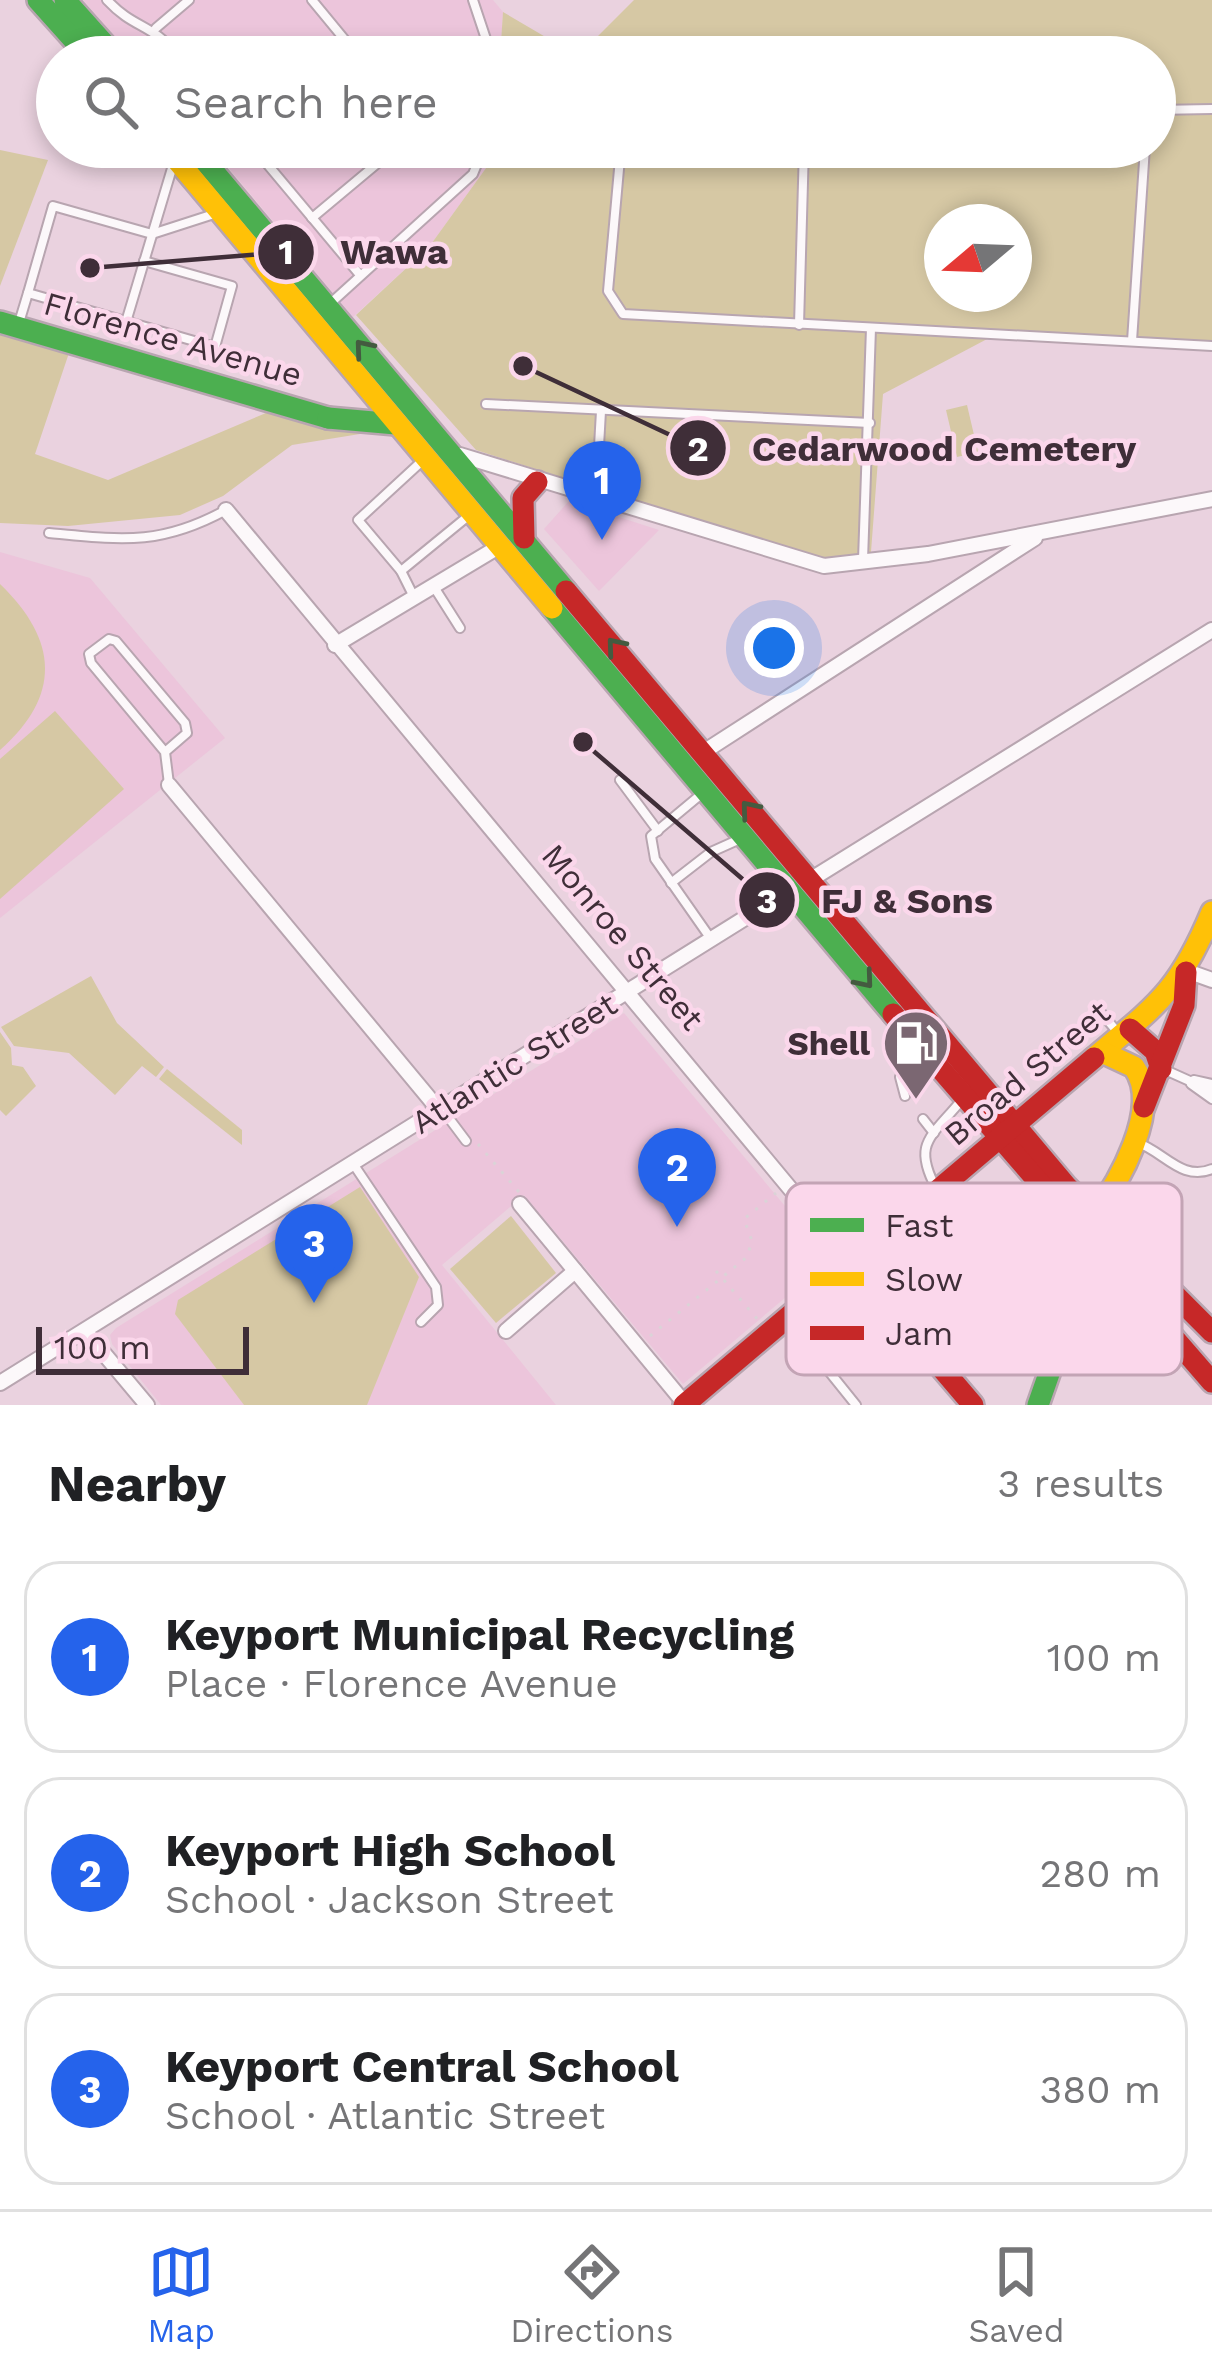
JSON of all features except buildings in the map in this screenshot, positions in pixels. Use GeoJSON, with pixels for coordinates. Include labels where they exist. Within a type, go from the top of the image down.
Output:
{"type":"FeatureCollection","features":[{"type":"Feature","properties":{"kind":"main road"},"geometry":{"type":"LineString","coordinates":[[38,0],[83,36]]}},
{"type":"Feature","properties":{"kind":"main road"},"geometry":{"type":"LineString","coordinates":[[65,0],[91,36]]}},
{"type":"Feature","properties":{"kind":"main road"},"geometry":{"type":"LineString","coordinates":[[190,168],[221,212],[396,424],[746,837],[800,885],[1044,1183]]}},
{"type":"Feature","properties":{"kind":"main road"},"geometry":{"type":"LineString","coordinates":[[195,168],[328,306],[702,753],[963,1098],[1059,1183]]}},
{"type":"Feature","properties":{"kind":"main road","name":"Florence Avenue"},"geometry":{"type":"LineString","coordinates":[[9,325],[328,418],[396,424]]}},
{"type":"Feature","properties":{"kind":"main road"},"geometry":{"type":"LineString","coordinates":[[328,418],[348,395],[350,369]]}},
{"type":"Feature","properties":{"kind":"main road"},"geometry":{"type":"LineString","coordinates":[[524,538],[523,498],[537,482]]}},
{"type":"Feature","properties":{"kind":"main road"},"geometry":{"type":"LineString","coordinates":[[1116,1183],[1184,1005],[1186,971],[1212,912]]}},
{"type":"Feature","properties":{"kind":"main road","name":"Broad Street"},"geometry":{"type":"LineString","coordinates":[[948,1183],[1125,1032],[1186,971]]}},
{"type":"Feature","properties":{"kind":"main road"},"geometry":{"type":"LineString","coordinates":[[1125,1032],[1155,1051],[1161,1069]]}},
{"type":"Feature","properties":{"kind":"main road"},"geometry":{"type":"LineString","coordinates":[[1102,1052],[1126,1061],[1141,1076],[1141,1112]]}},
{"type":"Feature","properties":{"kind":"main road"},"geometry":{"type":"LineString","coordinates":[[1182,1305],[1212,1331]]}},
{"type":"Feature","properties":{"kind":"main road","name":"Broad Street"},"geometry":{"type":"LineString","coordinates":[[685,1405],[786,1319]]}},
{"type":"Feature","properties":{"kind":"main road"},"geometry":{"type":"LineString","coordinates":[[1182,1349],[1212,1382]]}},
{"type":"Feature","properties":{"kind":"main road","name":"Monroe Street"},"geometry":{"type":"LineString","coordinates":[[947,1375],[973,1405]]}},
{"type":"Feature","properties":{"kind":"main road"},"geometry":{"type":"LineString","coordinates":[[1038,1405],[1049,1375]]}},
{"type":"Feature","properties":{"kind":"street"},"geometry":{"type":"LineString","coordinates":[[452,452],[807,563],[863,564],[1212,499]]}},
{"type":"Feature","properties":{"kind":"street","name":"Monroe Street"},"geometry":{"type":"LineString","coordinates":[[226,510],[786,1183]]}},
{"type":"Feature","properties":{"kind":"street"},"geometry":{"type":"LineString","coordinates":[[702,753],[990,572],[1040,534]]}},
{"type":"Feature","properties":{"kind":"street"},"geometry":{"type":"LineString","coordinates":[[335,645],[501,545]]}},
{"type":"Feature","properties":{"kind":"street","name":"Atlantic Street"},"geometry":{"type":"LineString","coordinates":[[0,1382],[1212,630]]}},
{"type":"Feature","properties":{"kind":"street"},"geometry":{"type":"LineString","coordinates":[[169,785],[441,1110]]}},
{"type":"Feature","properties":{"kind":"street"},"geometry":{"type":"LineString","coordinates":[[1186,971],[1212,980]]}},
{"type":"Feature","properties":{"kind":"street"},"geometry":{"type":"LineString","coordinates":[[522,1201],[685,1405]]}},
{"type":"Feature","properties":{"kind":"street"},"geometry":{"type":"LineString","coordinates":[[506,1331],[575,1271]]}},
{"type":"Feature","properties":{"kind":"street"},"geometry":{"type":"LineString","coordinates":[[85,1330],[147,1405]]}},
{"type":"Feature","properties":{"kind":"lane"},"geometry":{"type":"LineString","coordinates":[[106,0],[126,21],[156,28],[162,36]]}},
{"type":"Feature","properties":{"kind":"lane"},"geometry":{"type":"LineString","coordinates":[[156,28],[189,0]]}},
{"type":"Feature","properties":{"kind":"lane"},"geometry":{"type":"LineString","coordinates":[[312,0],[342,36]]}},
{"type":"Feature","properties":{"kind":"lane"},"geometry":{"type":"LineString","coordinates":[[472,0],[485,36]]}},
{"type":"Feature","properties":{"kind":"lane"},"geometry":{"type":"LineString","coordinates":[[115,36],[126,21]]}},
{"type":"Feature","properties":{"kind":"lane"},"geometry":{"type":"LineString","coordinates":[[1176,110],[1212,109]]}},
{"type":"Feature","properties":{"kind":"lane"},"geometry":{"type":"LineString","coordinates":[[126,322],[172,168]]}},
{"type":"Feature","properties":{"kind":"lane"},"geometry":{"type":"LineString","coordinates":[[271,168],[360,275]]}},
{"type":"Feature","properties":{"kind":"lane"},"geometry":{"type":"LineString","coordinates":[[312,218],[373,168]]}},
{"type":"Feature","properties":{"kind":"lane"},"geometry":{"type":"LineString","coordinates":[[328,306],[475,168]]}},
{"type":"Feature","properties":{"kind":"lane"},"geometry":{"type":"LineString","coordinates":[[618,168],[608,281],[615,308],[632,316],[1212,346]]}},
{"type":"Feature","properties":{"kind":"lane"},"geometry":{"type":"LineString","coordinates":[[799,326],[803,168]]}},
{"type":"Feature","properties":{"kind":"lane"},"geometry":{"type":"LineString","coordinates":[[1132,341],[1144,168]]}},
{"type":"Feature","properties":{"kind":"lane"},"geometry":{"type":"LineString","coordinates":[[9,325],[28,293],[53,206],[152,234],[221,212]]}},
{"type":"Feature","properties":{"kind":"lane"},"geometry":{"type":"LineString","coordinates":[[28,293],[215,347],[232,286],[144,260]]}},
{"type":"Feature","properties":{"kind":"lane"},"geometry":{"type":"LineString","coordinates":[[863,564],[871,328]]}},
{"type":"Feature","properties":{"kind":"lane"},"geometry":{"type":"LineString","coordinates":[[486,404],[870,424]]}},
{"type":"Feature","properties":{"kind":"lane"},"geometry":{"type":"LineString","coordinates":[[596,499],[601,411]]}},
{"type":"Feature","properties":{"kind":"lane"},"geometry":{"type":"LineString","coordinates":[[414,597],[401,571],[358,520],[426,458]]}},
{"type":"Feature","properties":{"kind":"lane"},"geometry":{"type":"LineString","coordinates":[[50,533],[131,541],[163,538],[226,510]]}},
{"type":"Feature","properties":{"kind":"lane"},"geometry":{"type":"LineString","coordinates":[[401,571],[472,512]]}},
{"type":"Feature","properties":{"kind":"lane"},"geometry":{"type":"LineString","coordinates":[[433,586],[460,628]]}},
{"type":"Feature","properties":{"kind":"lane"},"geometry":{"type":"LineString","coordinates":[[165,752],[187,733],[185,723],[109,639],[89,654],[91,663],[165,752],[169,785]]}},
{"type":"Feature","properties":{"kind":"lane"},"geometry":{"type":"LineString","coordinates":[[620,780],[658,831]]}},
{"type":"Feature","properties":{"kind":"lane"},"geometry":{"type":"LineString","coordinates":[[706,790],[652,836],[655,859],[712,940]]}},
{"type":"Feature","properties":{"kind":"lane"},"geometry":{"type":"LineString","coordinates":[[671,883],[711,851],[746,837]]}},
{"type":"Feature","properties":{"kind":"lane"},"geometry":{"type":"LineString","coordinates":[[1098,1009],[1125,1032]]}},
{"type":"Feature","properties":{"kind":"lane"},"geometry":{"type":"LineString","coordinates":[[905,1096],[899,1077],[925,1052]]}},
{"type":"Feature","properties":{"kind":"lane"},"geometry":{"type":"LineString","coordinates":[[1161,1069],[1212,1091]]}},
{"type":"Feature","properties":{"kind":"lane"},"geometry":{"type":"LineString","coordinates":[[1186,1079],[1212,1091]]}},
{"type":"Feature","properties":{"kind":"lane"},"geometry":{"type":"LineString","coordinates":[[934,1183],[921,1157],[963,1098]]}},
{"type":"Feature","properties":{"kind":"lane"},"geometry":{"type":"LineString","coordinates":[[441,1110],[468,1137]]}},
{"type":"Feature","properties":{"kind":"lane"},"geometry":{"type":"LineString","coordinates":[[923,1119],[934,1133]]}},
{"type":"Feature","properties":{"kind":"lane"},"geometry":{"type":"LineString","coordinates":[[1131,1140],[1151,1147],[1164,1162],[1198,1173],[1212,1169]]}},
{"type":"Feature","properties":{"kind":"lane"},"geometry":{"type":"LineString","coordinates":[[353,1163],[436,1287],[439,1305],[421,1322]]}},
{"type":"Feature","properties":{"kind":"lane"},"geometry":{"type":"LineString","coordinates":[[835,1375],[856,1405]]}},
{"type":"Feature","properties":{"kind":"path"},"geometry":{"type":"LineString","coordinates":[[468,1137],[522,1201]]}},
{"type":"Feature","properties":{"kind":"path"},"geometry":{"type":"LineString","coordinates":[[737,1224],[776,1193]]}},
{"type":"Feature","properties":{"kind":"path"},"geometry":{"type":"LineString","coordinates":[[644,1341],[747,1257],[752,1241],[744,1219]]}},
{"type":"Feature","properties":{"kind":"path"},"geometry":{"type":"LineString","coordinates":[[716,1270],[760,1323]]}},
{"type":"Feature","properties":{"kind":"shaded area"},"geometry":{"type":"Polygon","coordinates":[[[83,0],[493,0],[503,12],[501,36],[115,36],[83,0]]]}},
{"type":"Feature","properties":{"kind":"shaded area"},"geometry":{"type":"Polygon","coordinates":[[[634,0],[1212,0],[1212,348],[989,338],[883,394],[870,565],[841,567],[476,450],[356,315],[429,247],[486,168],[1176,168],[1176,36],[598,36],[634,0]]]}},
{"type":"Feature","properties":{"kind":"shaded area"},"geometry":{"type":"Polygon","coordinates":[[[503,12],[544,36],[501,36],[503,12]]]}},
{"type":"Feature","properties":{"kind":"shaded area"},"geometry":{"type":"Polygon","coordinates":[[[0,150],[36,158],[36,168],[45,168],[0,286],[0,150]]]}},
{"type":"Feature","properties":{"kind":"shaded area"},"geometry":{"type":"Polygon","coordinates":[[[229,168],[486,168],[429,247],[353,317],[229,168]]]}},
{"type":"Feature","properties":{"kind":"shaded area"},"geometry":{"type":"Polygon","coordinates":[[[0,315],[71,347],[35,454],[108,480],[266,413],[366,433],[292,445],[223,496],[180,515],[68,526],[0,523],[0,315]]]}},
{"type":"Feature","properties":{"kind":"shaded area"},"geometry":{"type":"Polygon","coordinates":[[[967,405],[978,452],[957,457],[946,410],[967,405]]]}},
{"type":"Feature","properties":{"kind":"shaded area"},"geometry":{"type":"Polygon","coordinates":[[[569,501],[659,530],[599,591],[544,529],[569,501]]]}},
{"type":"Feature","properties":{"kind":"shaded area"},"geometry":{"type":"Polygon","coordinates":[[[0,552],[90,578],[225,738],[0,918],[0,552]]]}},
{"type":"Feature","properties":{"kind":"shaded area"},"geometry":{"type":"Polygon","coordinates":[[[0,584],[33,626],[45,668],[34,709],[0,750],[0,584]]]}},
{"type":"Feature","properties":{"kind":"shaded area"},"geometry":{"type":"Polygon","coordinates":[[[55,711],[124,789],[0,899],[0,759],[55,711]]]}},
{"type":"Feature","properties":{"kind":"shaded area"},"geometry":{"type":"Polygon","coordinates":[[[91,976],[117,1023],[164,1067],[156,1077],[142,1066],[115,1095],[69,1053],[14,1046],[1,1027],[91,976]]]}},
{"type":"Feature","properties":{"kind":"shaded area"},"geometry":{"type":"Polygon","coordinates":[[[624,1013],[786,1207],[786,1297],[683,1384],[524,1195],[442,1265],[556,1405],[161,1405],[112,1344],[110,1335],[624,1013]]]}},
{"type":"Feature","properties":{"kind":"shaded area"},"geometry":{"type":"Polygon","coordinates":[[[0,1032],[11,1048],[12,1065],[23,1067],[36,1086],[6,1116],[0,1110],[0,1032]]]}},
{"type":"Feature","properties":{"kind":"shaded area"},"geometry":{"type":"Polygon","coordinates":[[[167,1069],[242,1130],[242,1145],[159,1079],[167,1069]]]}},
{"type":"Feature","properties":{"kind":"shaded area"},"geometry":{"type":"Polygon","coordinates":[[[360,1187],[419,1277],[367,1405],[244,1405],[175,1314],[178,1300],[360,1187]]]}},
{"type":"Feature","properties":{"kind":"shaded area"},"geometry":{"type":"Polygon","coordinates":[[[511,1216],[556,1273],[496,1323],[450,1269],[511,1216]]]}},
{"type":"Feature","properties":{"kind":"traffic: fast"},"geometry":{"type":"LineString","coordinates":[[38,0],[70,36]]}},
{"type":"Feature","properties":{"kind":"traffic: fast"},"geometry":{"type":"LineString","coordinates":[[65,0],[97,36]]}},
{"type":"Feature","properties":{"kind":"traffic: fast"},"geometry":{"type":"LineString","coordinates":[[211,168],[566,591]]}},
{"type":"Feature","properties":{"kind":"traffic: fast"},"geometry":{"type":"LineString","coordinates":[[0,322],[328,418]]}},
{"type":"Feature","properties":{"kind":"traffic: fast"},"geometry":{"type":"LineString","coordinates":[[328,418],[396,424]]}},
{"type":"Feature","properties":{"kind":"traffic: fast"},"geometry":{"type":"LineString","coordinates":[[552,608],[893,1014]]}},
{"type":"Feature","properties":{"kind":"traffic: fast"},"geometry":{"type":"LineString","coordinates":[[1038,1405],[1049,1375]]}},
{"type":"Feature","properties":{"kind":"traffic: slow"},"geometry":{"type":"LineString","coordinates":[[184,168],[552,608]]}},
{"type":"Feature","properties":{"kind":"traffic: slow"},"geometry":{"type":"LineString","coordinates":[[1094,1058],[1165,994],[1189,961],[1212,912]]}},
{"type":"Feature","properties":{"kind":"traffic: slow"},"geometry":{"type":"LineString","coordinates":[[1102,1052],[1134,1067],[1142,1084],[1140,1123],[1115,1183]]}},
{"type":"Feature","properties":{"kind":"traffic: jam"},"geometry":{"type":"LineString","coordinates":[[524,538],[523,498],[537,482]]}},
{"type":"Feature","properties":{"kind":"traffic: jam"},"geometry":{"type":"LineString","coordinates":[[566,591],[1064,1183]]}},
{"type":"Feature","properties":{"kind":"traffic: jam"},"geometry":{"type":"LineString","coordinates":[[1144,1107],[1184,1005],[1186,972]]}},
{"type":"Feature","properties":{"kind":"traffic: jam"},"geometry":{"type":"LineString","coordinates":[[893,1014],[1039,1183]]}},
{"type":"Feature","properties":{"kind":"traffic: jam"},"geometry":{"type":"LineString","coordinates":[[1130,1029],[1155,1051],[1161,1069]]}},
{"type":"Feature","properties":{"kind":"traffic: jam"},"geometry":{"type":"LineString","coordinates":[[946,1183],[1094,1058]]}},
{"type":"Feature","properties":{"kind":"traffic: jam"},"geometry":{"type":"LineString","coordinates":[[1182,1302],[1212,1332]]}},
{"type":"Feature","properties":{"kind":"traffic: jam"},"geometry":{"type":"LineString","coordinates":[[684,1405],[786,1319]]}},
{"type":"Feature","properties":{"kind":"traffic: jam"},"geometry":{"type":"LineString","coordinates":[[1182,1347],[1212,1382]]}},
{"type":"Feature","properties":{"kind":"traffic: jam"},"geometry":{"type":"LineString","coordinates":[[947,1375],[973,1405]]}},
{"type":"Feature","properties":{"kind":"place","name":"Wawa"},"geometry":{"type":"Point","coordinates":[90,268]}},
{"type":"Feature","properties":{"kind":"place","name":"Cedarwood Cemetery"},"geometry":{"type":"Point","coordinates":[523,366]}},
{"type":"Feature","properties":{"kind":"place","name":"Keyport Municipal Recycling"},"geometry":{"type":"Point","coordinates":[602,540]}},
{"type":"Feature","properties":{"kind":"place","name":"FJ & Sons"},"geometry":{"type":"Point","coordinates":[583,742]}},
{"type":"Feature","properties":{"kind":"place","name":"Shell"},"geometry":{"type":"Point","coordinates":[916,1102]}},
{"type":"Feature","properties":{"kind":"place","name":"Keyport High School"},"geometry":{"type":"Point","coordinates":[677,1227]}},
{"type":"Feature","properties":{"kind":"place","name":"Keyport Central School"},"geometry":{"type":"Point","coordinates":[314,1303]}}]}
